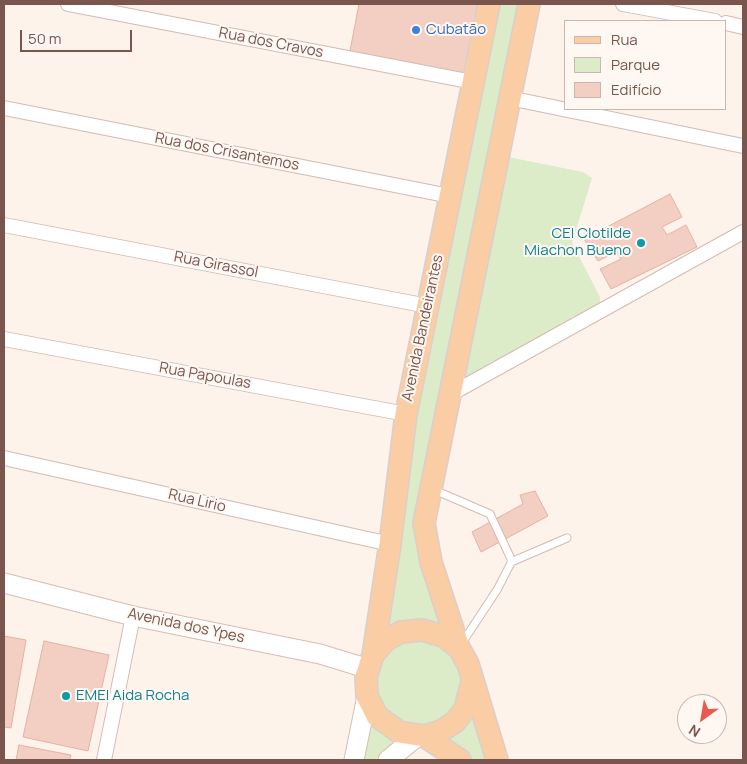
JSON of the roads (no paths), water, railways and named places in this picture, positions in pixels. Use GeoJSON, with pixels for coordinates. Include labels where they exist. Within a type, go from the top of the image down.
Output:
{"type":"FeatureCollection","features":[{"type":"Feature","properties":{"kind":"main road","name":"Avenida Bandeirantes"},"geometry":{"type":"LineString","coordinates":[[371,662],[390,544],[406,414],[489,4]]}},
{"type":"Feature","properties":{"kind":"main road"},"geometry":{"type":"LineString","coordinates":[[497,760],[468,664],[459,648],[430,562],[424,523],[508,98],[529,4]]}},
{"type":"Feature","properties":{"kind":"main road","name":"Avenida dos Ypes"},"geometry":{"type":"LineString","coordinates":[[4,583],[133,616],[320,654],[371,662]]}},
{"type":"Feature","properties":{"kind":"main road"},"geometry":{"type":"LineString","coordinates":[[354,760],[367,696],[366,677],[371,662],[386,640],[401,632],[422,630],[443,636],[459,648]]}},
{"type":"Feature","properties":{"kind":"main road"},"geometry":{"type":"LineString","coordinates":[[388,760],[422,736],[441,731],[455,722],[465,709],[472,682]]}},
{"type":"Feature","properties":{"kind":"main road"},"geometry":{"type":"LineString","coordinates":[[367,696],[377,716],[399,732],[422,736],[460,760]]}},
{"type":"Feature","properties":{"kind":"street","name":"Rua dos Cravos"},"geometry":{"type":"LineString","coordinates":[[68,4],[473,82]]}},
{"type":"Feature","properties":{"kind":"street"},"geometry":{"type":"LineString","coordinates":[[623,4],[710,20]]}},
{"type":"Feature","properties":{"kind":"street"},"geometry":{"type":"LineString","coordinates":[[727,23],[743,26]]}},
{"type":"Feature","properties":{"kind":"street"},"geometry":{"type":"LineString","coordinates":[[508,98],[564,109]]}},
{"type":"Feature","properties":{"kind":"street","name":"Rua dos Crisantemos"},"geometry":{"type":"LineString","coordinates":[[4,108],[450,196]]}},
{"type":"Feature","properties":{"kind":"street"},"geometry":{"type":"LineString","coordinates":[[567,110],[743,146]]}},
{"type":"Feature","properties":{"kind":"street","name":"Rua Girassol"},"geometry":{"type":"LineString","coordinates":[[4,225],[428,306]]}},
{"type":"Feature","properties":{"kind":"street"},"geometry":{"type":"LineString","coordinates":[[448,395],[743,232]]}},
{"type":"Feature","properties":{"kind":"street","name":"Rua Papoulas"},"geometry":{"type":"LineString","coordinates":[[4,339],[406,414]]}},
{"type":"Feature","properties":{"kind":"street","name":"Rua Lirio"},"geometry":{"type":"LineString","coordinates":[[4,458],[390,544]]}},
{"type":"Feature","properties":{"kind":"street"},"geometry":{"type":"LineString","coordinates":[[104,760],[133,616]]}},
{"type":"Feature","properties":{"kind":"lane"},"geometry":{"type":"LineString","coordinates":[[430,488],[490,514],[511,562]]}},
{"type":"Feature","properties":{"kind":"lane"},"geometry":{"type":"LineString","coordinates":[[459,648],[497,590],[511,562],[567,538]]}},
{"type":"Feature","properties":{"kind":"place","name":"Cubatão"},"geometry":{"type":"Point","coordinates":[416,30]}},
{"type":"Feature","properties":{"kind":"place","name":"CEI Clotilde Miachon Bueno"},"geometry":{"type":"Point","coordinates":[641,243]}},
{"type":"Feature","properties":{"kind":"place","name":"EMEI Aida Rocha"},"geometry":{"type":"Point","coordinates":[66,696]}}]}
